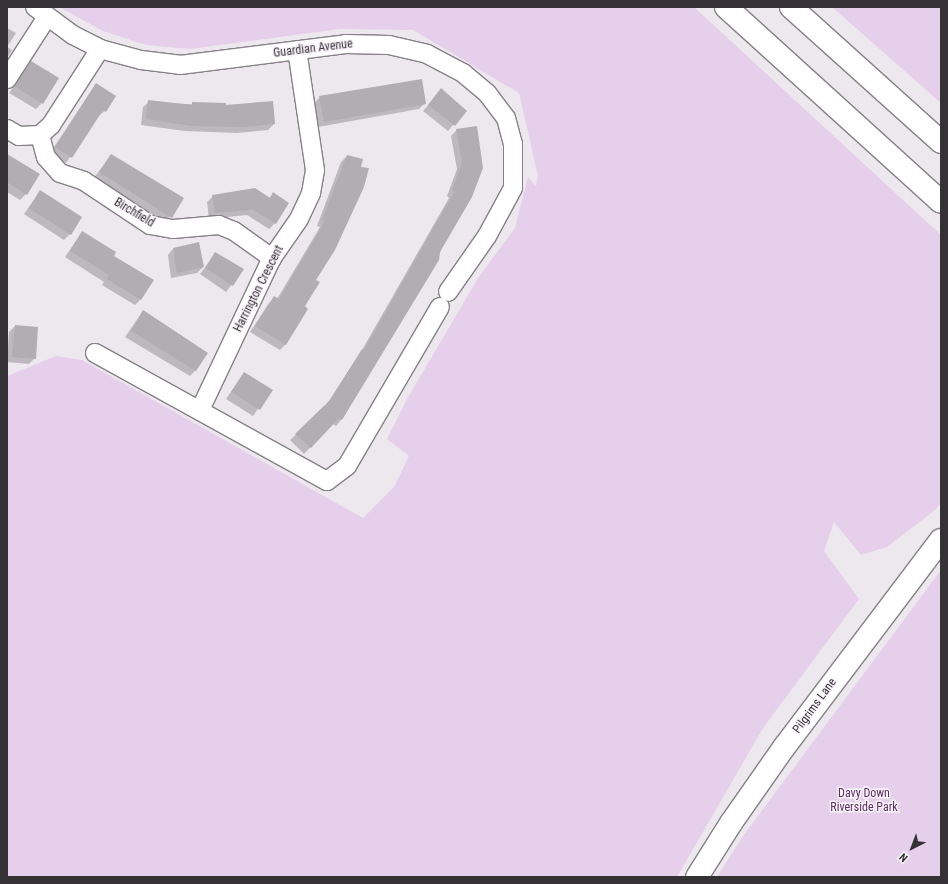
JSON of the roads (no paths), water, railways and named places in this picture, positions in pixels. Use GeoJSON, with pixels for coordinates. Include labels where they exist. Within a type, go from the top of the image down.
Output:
{"type":"FeatureCollection","features":[{"type":"Feature","properties":{"kind":"main road"},"geometry":{"type":"LineString","coordinates":[[726,7],[941,202]]}},
{"type":"Feature","properties":{"kind":"main road"},"geometry":{"type":"LineString","coordinates":[[791,7],[941,142]]}},
{"type":"Feature","properties":{"kind":"main road","name":"Pilgrims Lane"},"geometry":{"type":"LineString","coordinates":[[697,877],[731,822],[785,746],[941,540]]}},
{"type":"Feature","properties":{"kind":"street","name":"Guardian Avenue"},"geometry":{"type":"LineString","coordinates":[[41,12],[100,49],[141,60],[180,65],[346,44],[389,45],[427,54],[463,73],[487,93],[506,118],[513,144],[513,188],[487,236],[444,299],[348,466],[327,481],[200,410]]}},
{"type":"Feature","properties":{"kind":"street"},"geometry":{"type":"LineString","coordinates":[[7,79],[41,12]]}},
{"type":"Feature","properties":{"kind":"street"},"geometry":{"type":"LineString","coordinates":[[7,129],[19,136],[40,135],[51,125],[100,49]]}},
{"type":"Feature","properties":{"kind":"street","name":"Harrington Crescent"},"geometry":{"type":"LineString","coordinates":[[200,410],[272,258],[299,219],[311,193],[315,170],[297,50]]}},
{"type":"Feature","properties":{"kind":"street","name":"Birchfield"},"geometry":{"type":"LineString","coordinates":[[40,135],[46,157],[60,173],[84,181],[150,225],[174,229],[219,225],[234,231],[272,258]]}},
{"type":"Feature","properties":{"kind":"street"},"geometry":{"type":"LineString","coordinates":[[95,353],[200,410]]}},
{"type":"Feature","properties":{"kind":"park label","name":"Davy Down Riverside Park"},"geometry":{"type":"Point","coordinates":[864,801]}}]}
